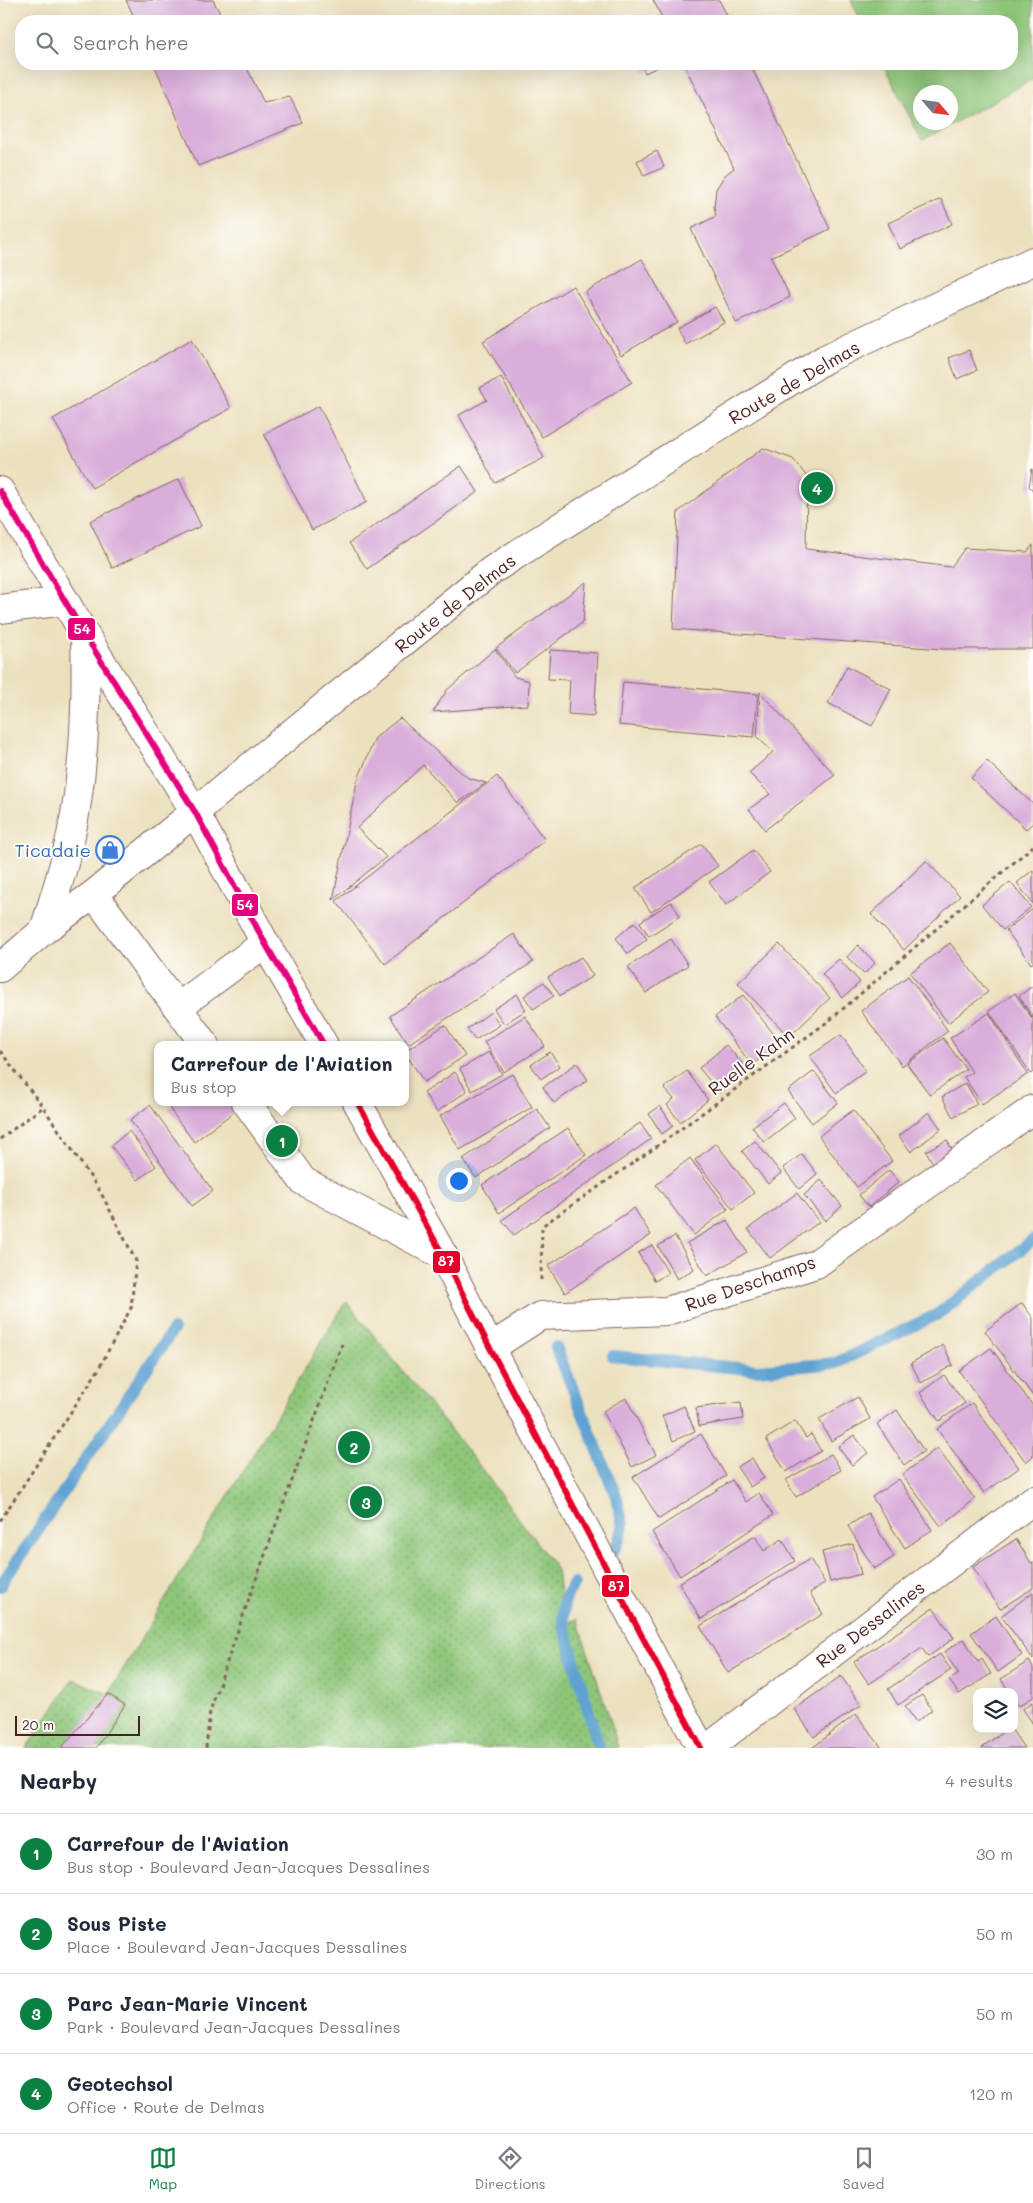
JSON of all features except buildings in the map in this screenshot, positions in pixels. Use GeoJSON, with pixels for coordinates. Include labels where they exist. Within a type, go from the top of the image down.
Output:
{"type":"FeatureCollection","features":[{"type":"Feature","properties":{"kind":"main road","name":"Route de Delmas"},"geometry":{"type":"LineString","coordinates":[[0,968],[44,930],[94,894],[492,570],[825,359],[1033,261]]}},
{"type":"Feature","properties":{"kind":"main road"},"geometry":{"type":"LineString","coordinates":[[0,491],[85,635],[195,812],[265,943],[322,1041]]}},
{"type":"Feature","properties":{"kind":"main road"},"geometry":{"type":"LineString","coordinates":[[0,609],[65,601]]}},
{"type":"Feature","properties":{"kind":"main road"},"geometry":{"type":"LineString","coordinates":[[44,930],[71,834],[80,785],[85,735],[85,635]]}},
{"type":"Feature","properties":{"kind":"main road"},"geometry":{"type":"LineString","coordinates":[[94,894],[202,1041]]}},
{"type":"Feature","properties":{"kind":"main road"},"geometry":{"type":"LineString","coordinates":[[178,1007],[265,943]]}},
{"type":"Feature","properties":{"kind":"main road"},"geometry":{"type":"LineString","coordinates":[[249,1106],[303,1181],[443,1255]]}},
{"type":"Feature","properties":{"kind":"main road"},"geometry":{"type":"LineString","coordinates":[[359,1106],[443,1255],[701,1748]]}},
{"type":"Feature","properties":{"kind":"main road","name":"Rue Deschamps"},"geometry":{"type":"LineString","coordinates":[[540,1316],[667,1312],[816,1264],[1033,1109]]}},
{"type":"Feature","properties":{"kind":"main road"},"geometry":{"type":"LineString","coordinates":[[490,1348],[540,1316]]}},
{"type":"Feature","properties":{"kind":"main road","name":"Rue Dessalines"},"geometry":{"type":"LineString","coordinates":[[708,1748],[1028,1513]]}},
{"type":"Feature","properties":{"kind":"path","name":"Ruelle Kahn"},"geometry":{"type":"LineString","coordinates":[[540,1316],[542,1226],[656,1147],[830,1020],[1033,846]]}},
{"type":"Feature","properties":{"kind":"path"},"geometry":{"type":"LineString","coordinates":[[0,1051],[43,1107],[100,1191],[136,1261],[131,1308],[97,1372],[0,1521]]}},
{"type":"Feature","properties":{"kind":"path"},"geometry":{"type":"LineString","coordinates":[[0,1139],[43,1107]]}},
{"type":"Feature","properties":{"kind":"path"},"geometry":{"type":"LineString","coordinates":[[206,1748],[210,1711],[342,1344]]}},
{"type":"Feature","properties":{"kind":"green space"},"geometry":{"type":"Polygon","coordinates":[[[851,0],[1033,0],[1033,79],[958,121],[958,85],[913,85],[913,123],[886,70],[1018,70],[1018,15],[858,15],[851,0]]]}},
{"type":"Feature","properties":{"kind":"green space"},"geometry":{"type":"Polygon","coordinates":[[[916,130],[942,130],[922,141],[916,130]]]}},
{"type":"Feature","properties":{"kind":"green space"},"geometry":{"type":"Polygon","coordinates":[[[346,1301],[478,1464],[557,1570],[564,1624],[577,1619],[618,1748],[26,1748],[73,1679],[108,1694],[346,1301]]]}},
{"type":"Feature","properties":{"kind":"waterway"},"geometry":{"type":"LineString","coordinates":[[613,1356],[758,1370],[836,1363],[938,1314],[1033,1240]]}},
{"type":"Feature","properties":{"kind":"waterway"},"geometry":{"type":"LineString","coordinates":[[0,1586],[173,1330]]}},
{"type":"Feature","properties":{"kind":"waterway"},"geometry":{"type":"LineString","coordinates":[[556,1347],[616,1496],[623,1525],[619,1540],[613,1551]]}},
{"type":"Feature","properties":{"kind":"waterway"},"geometry":{"type":"LineString","coordinates":[[574,1584],[564,1603],[564,1625],[599,1748]]}},
{"type":"Feature","properties":{"kind":"transit line","name":"54"},"geometry":{"type":"LineString","coordinates":[[0,491],[85,635],[195,812],[265,943],[322,1041]]}},
{"type":"Feature","properties":{"kind":"transit line","name":"87"},"geometry":{"type":"LineString","coordinates":[[359,1106],[443,1255],[701,1748]]}},
{"type":"Feature","properties":{"kind":"place","name":"Geotechsol"},"geometry":{"type":"Point","coordinates":[817,488]}},
{"type":"Feature","properties":{"kind":"place","name":"Ticadaie"},"geometry":{"type":"Point","coordinates":[110,850]}},
{"type":"Feature","properties":{"kind":"place","name":"Carrefour de l'Aviation"},"geometry":{"type":"Point","coordinates":[282,1141]}},
{"type":"Feature","properties":{"kind":"place","name":"Sous Piste"},"geometry":{"type":"Point","coordinates":[354,1447]}},
{"type":"Feature","properties":{"kind":"place","name":"Parc Jean-Marie Vincent"},"geometry":{"type":"Point","coordinates":[366,1502]}}]}
